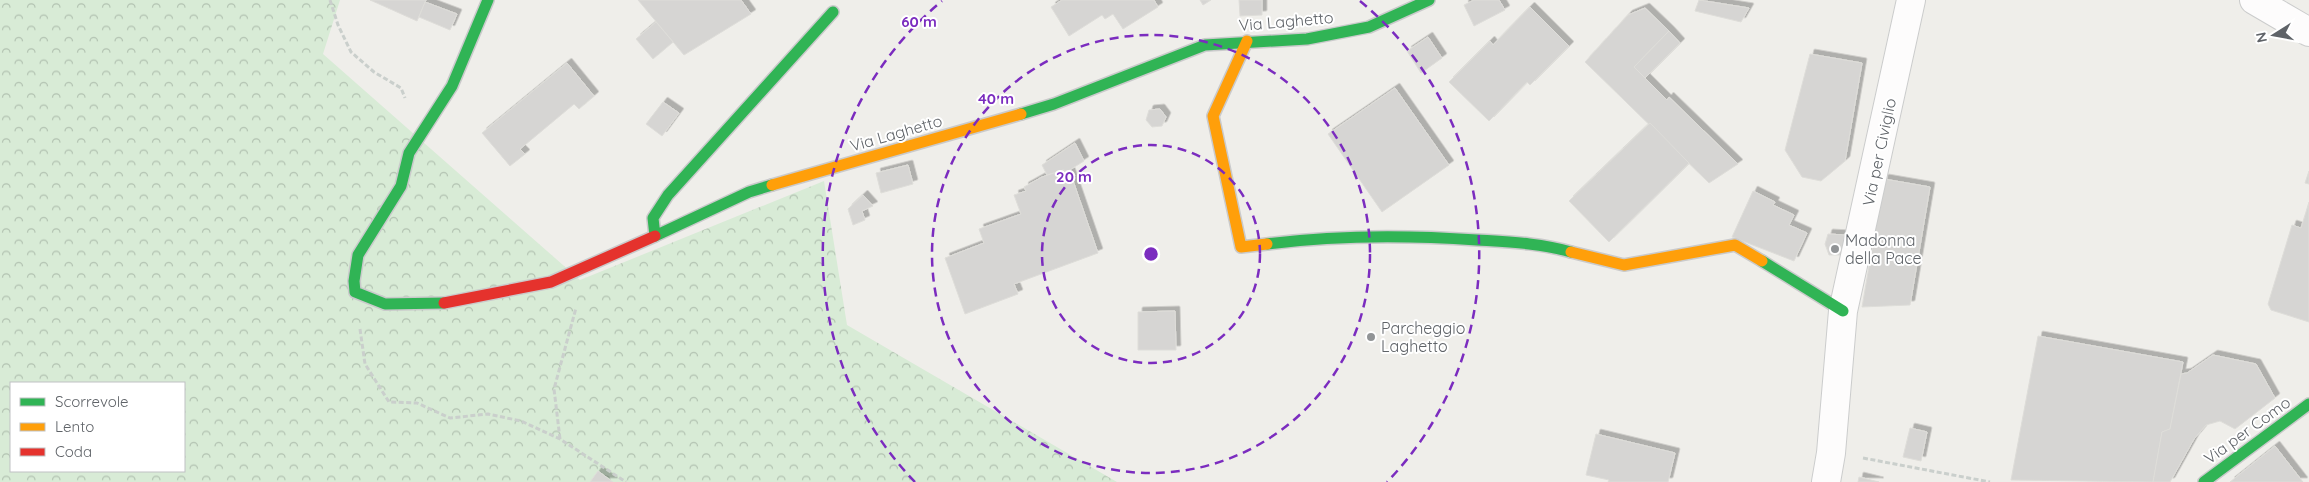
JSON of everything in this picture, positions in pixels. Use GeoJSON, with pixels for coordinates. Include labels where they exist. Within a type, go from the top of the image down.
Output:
{"type":"FeatureCollection","features":[{"type":"Feature","properties":{"kind":"street"},"geometry":{"type":"LineString","coordinates":[[355,292],[354,281],[358,255],[402,186],[409,153],[452,86],[488,0]]}},
{"type":"Feature","properties":{"kind":"street","name":"Via Laghetto"},"geometry":{"type":"LineString","coordinates":[[355,292],[385,304],[438,304],[551,282],[749,192],[1054,104],[1205,45],[1247,41],[1307,39],[1369,27],[1429,0]]}},
{"type":"Feature","properties":{"kind":"street","name":"Via per Civiglio"},"geometry":{"type":"LineString","coordinates":[[1826,482],[1831,453],[1843,311],[1911,0]]}},
{"type":"Feature","properties":{"kind":"street"},"geometry":{"type":"LineString","coordinates":[[2254,0],[2309,32]]}},
{"type":"Feature","properties":{"kind":"street"},"geometry":{"type":"LineString","coordinates":[[655,236],[653,218],[668,195],[833,12]]}},
{"type":"Feature","properties":{"kind":"street"},"geometry":{"type":"LineString","coordinates":[[1247,41],[1213,116],[1240,247],[1299,240],[1422,236],[1542,244],[1624,264],[1735,246],[1843,311]]}},
{"type":"Feature","properties":{"kind":"street","name":"Via per Como"},"geometry":{"type":"LineString","coordinates":[[2204,482],[2309,404]]}},
{"type":"Feature","properties":{"kind":"path"},"geometry":{"type":"LineString","coordinates":[[330,0],[338,25],[351,52],[374,72],[401,88],[413,116],[423,132]]}},
{"type":"Feature","properties":{"kind":"path"},"geometry":{"type":"LineString","coordinates":[[355,292],[365,364],[389,402],[417,402],[450,418],[488,414],[522,421],[560,439],[626,482]]}},
{"type":"Feature","properties":{"kind":"path"},"geometry":{"type":"LineString","coordinates":[[560,439],[554,389],[578,300]]}},
{"type":"Feature","properties":{"kind":"path"},"geometry":{"type":"LineString","coordinates":[[1831,453],[1990,482]]}},
{"type":"Feature","properties":{"kind":"green space"},"geometry":{"type":"Polygon","coordinates":[[[0,0],[340,0],[323,54],[580,280],[824,181],[847,325],[1117,482],[0,482],[0,0]]]}},
{"type":"Feature","properties":{"kind":"building"},"geometry":{"type":"Polygon","coordinates":[[[370,0],[426,0],[417,21],[370,0]]]}},
{"type":"Feature","properties":{"kind":"building"},"geometry":{"type":"Polygon","coordinates":[[[638,0],[741,0],[751,14],[684,55],[638,0]]]}},
{"type":"Feature","properties":{"kind":"building"},"geometry":{"type":"Polygon","coordinates":[[[1062,0],[1154,0],[1158,7],[1123,29],[1113,14],[1105,19],[1102,15],[1069,36],[1051,7],[1062,0]]]}},
{"type":"Feature","properties":{"kind":"building"},"geometry":{"type":"Polygon","coordinates":[[[1200,0],[1211,0],[1203,5],[1200,0]]]}},
{"type":"Feature","properties":{"kind":"building"},"geometry":{"type":"Polygon","coordinates":[[[1239,0],[1262,0],[1262,15],[1240,16],[1239,0]]]}},
{"type":"Feature","properties":{"kind":"building"},"geometry":{"type":"Polygon","coordinates":[[[1474,0],[1499,0],[1505,10],[1474,26],[1464,5],[1474,0]]]}},
{"type":"Feature","properties":{"kind":"building"},"geometry":{"type":"Polygon","coordinates":[[[1699,0],[1749,8],[1741,22],[1695,11],[1699,0]]]}},
{"type":"Feature","properties":{"kind":"building"},"geometry":{"type":"Polygon","coordinates":[[[425,2],[457,14],[450,30],[419,17],[425,2]]]}},
{"type":"Feature","properties":{"kind":"building"},"geometry":{"type":"Polygon","coordinates":[[[1530,7],[1569,46],[1530,85],[1527,82],[1489,121],[1449,82],[1490,41],[1493,45],[1530,7]]]}},
{"type":"Feature","properties":{"kind":"building"},"geometry":{"type":"Polygon","coordinates":[[[1645,8],[1669,31],[1634,67],[1667,100],[1669,97],[1738,164],[1709,183],[1585,62],[1628,15],[1645,8]]]}},
{"type":"Feature","properties":{"kind":"building"},"geometry":{"type":"Polygon","coordinates":[[[656,22],[673,42],[653,59],[636,39],[656,22]]]}},
{"type":"Feature","properties":{"kind":"building"},"geometry":{"type":"Polygon","coordinates":[[[1669,31],[1680,43],[1645,78],[1634,67],[1669,31]]]}},
{"type":"Feature","properties":{"kind":"building"},"geometry":{"type":"Polygon","coordinates":[[[1428,37],[1442,58],[1421,73],[1407,51],[1428,37]]]}},
{"type":"Feature","properties":{"kind":"building"},"geometry":{"type":"Polygon","coordinates":[[[1810,54],[1862,63],[1845,161],[1821,181],[1802,177],[1785,150],[1810,54]]]}},
{"type":"Feature","properties":{"kind":"building"},"geometry":{"type":"Polygon","coordinates":[[[567,63],[594,96],[579,109],[574,104],[520,149],[525,154],[510,166],[482,133],[567,63]]]}},
{"type":"Feature","properties":{"kind":"building"},"geometry":{"type":"Polygon","coordinates":[[[1395,88],[1449,165],[1382,212],[1328,134],[1395,88]]]}},
{"type":"Feature","properties":{"kind":"building"},"geometry":{"type":"Polygon","coordinates":[[[663,102],[679,113],[662,136],[646,124],[663,102]]]}},
{"type":"Feature","properties":{"kind":"building"},"geometry":{"type":"Polygon","coordinates":[[[1160,109],[1166,117],[1162,126],[1152,127],[1146,120],[1149,110],[1160,109]]]}},
{"type":"Feature","properties":{"kind":"building"},"geometry":{"type":"Polygon","coordinates":[[[1650,123],[1689,163],[1609,242],[1569,201],[1650,123]]]}},
{"type":"Feature","properties":{"kind":"building"},"geometry":{"type":"Polygon","coordinates":[[[1075,143],[1084,161],[1068,171],[1063,170],[1047,175],[1042,165],[1075,143]]]}},
{"type":"Feature","properties":{"kind":"building"},"geometry":{"type":"Polygon","coordinates":[[[908,165],[913,184],[881,193],[876,173],[908,165]]]}},
{"type":"Feature","properties":{"kind":"building"},"geometry":{"type":"Polygon","coordinates":[[[1063,170],[1070,172],[1098,253],[1014,284],[1018,294],[965,314],[945,258],[984,243],[979,229],[1021,214],[1014,195],[1026,191],[1024,187],[1042,177],[1063,170]]]}},
{"type":"Feature","properties":{"kind":"building"},"geometry":{"type":"Polygon","coordinates":[[[2309,171],[2309,184],[2305,183],[2309,171]]]}},
{"type":"Feature","properties":{"kind":"building"},"geometry":{"type":"Polygon","coordinates":[[[1884,179],[1930,187],[1910,305],[1862,307],[1884,179]]]}},
{"type":"Feature","properties":{"kind":"building"},"geometry":{"type":"Polygon","coordinates":[[[1753,191],[1775,202],[1773,205],[1794,215],[1789,225],[1807,233],[1794,261],[1732,237],[1753,191]]]}},
{"type":"Feature","properties":{"kind":"building"},"geometry":{"type":"Polygon","coordinates":[[[863,195],[873,206],[862,211],[865,220],[853,225],[848,209],[863,195]]]}},
{"type":"Feature","properties":{"kind":"building"},"geometry":{"type":"Polygon","coordinates":[[[2309,202],[2309,322],[2271,310],[2268,304],[2292,225],[2301,228],[2309,202]]]}},
{"type":"Feature","properties":{"kind":"building","name":"Madonna della Pace"},"geometry":{"type":"Polygon","coordinates":[[[1828,234],[1845,235],[1842,255],[1829,255],[1825,244],[1828,234]]]}},
{"type":"Feature","properties":{"kind":"building"},"geometry":{"type":"Polygon","coordinates":[[[1175,311],[1176,350],[1138,350],[1138,312],[1175,311]]]}},
{"type":"Feature","properties":{"kind":"building"},"geometry":{"type":"Polygon","coordinates":[[[2038,336],[2183,362],[2170,429],[2162,432],[2153,482],[2011,480],[2038,336]]]}},
{"type":"Feature","properties":{"kind":"building"},"geometry":{"type":"Polygon","coordinates":[[[2213,355],[2256,364],[2275,398],[2235,429],[2220,421],[2206,425],[2194,439],[2170,482],[2153,482],[2162,432],[2170,429],[2181,374],[2187,373],[2213,355]]]}},
{"type":"Feature","properties":{"kind":"building"},"geometry":{"type":"Polygon","coordinates":[[[1910,428],[1927,432],[1921,461],[1903,457],[1910,428]]]}},
{"type":"Feature","properties":{"kind":"building"},"geometry":{"type":"Polygon","coordinates":[[[1596,434],[1675,453],[1668,482],[1608,482],[1609,480],[1586,475],[1596,434]]]}},
{"type":"Feature","properties":{"kind":"building"},"geometry":{"type":"Polygon","coordinates":[[[2275,446],[2303,482],[2230,482],[2275,446]]]}},
{"type":"Feature","properties":{"kind":"building"},"geometry":{"type":"Polygon","coordinates":[[[598,471],[613,482],[590,482],[598,471]]]}},
{"type":"Feature","properties":{"kind":"building"},"geometry":{"type":"Polygon","coordinates":[[[1859,477],[1879,482],[1858,482],[1859,477]]]}},
{"type":"Feature","properties":{"kind":"traffic: fast"},"geometry":{"type":"LineString","coordinates":[[444,303],[385,304],[355,292],[354,281],[358,255],[401,186],[409,153],[452,86],[488,0]]}},
{"type":"Feature","properties":{"kind":"traffic: fast"},"geometry":{"type":"LineString","coordinates":[[1021,114],[1054,104],[1205,45],[1307,39],[1369,27],[1429,0]]}},
{"type":"Feature","properties":{"kind":"traffic: fast"},"geometry":{"type":"LineString","coordinates":[[772,185],[749,192],[655,236],[653,218],[668,195],[833,12]]}},
{"type":"Feature","properties":{"kind":"traffic: fast"},"geometry":{"type":"LineString","coordinates":[[1267,244],[1345,237],[1424,237],[1524,243],[1571,252]]}},
{"type":"Feature","properties":{"kind":"traffic: fast"},"geometry":{"type":"LineString","coordinates":[[1762,261],[1843,311]]}},
{"type":"Feature","properties":{"kind":"traffic: fast"},"geometry":{"type":"LineString","coordinates":[[2204,482],[2309,404]]}},
{"type":"Feature","properties":{"kind":"traffic: slow"},"geometry":{"type":"LineString","coordinates":[[1247,41],[1213,116],[1241,247],[1267,244]]}},
{"type":"Feature","properties":{"kind":"traffic: slow"},"geometry":{"type":"LineString","coordinates":[[772,185],[1021,114]]}},
{"type":"Feature","properties":{"kind":"traffic: slow"},"geometry":{"type":"LineString","coordinates":[[1571,252],[1624,265],[1735,245],[1762,261]]}},
{"type":"Feature","properties":{"kind":"traffic: jam"},"geometry":{"type":"LineString","coordinates":[[444,303],[551,282],[655,236]]}},
{"type":"Feature","properties":{"kind":"place","name":"Madonna della Pace"},"geometry":{"type":"Point","coordinates":[1835,249]}},
{"type":"Feature","properties":{"kind":"place","name":"Parcheggio Laghetto"},"geometry":{"type":"Point","coordinates":[1371,337]}}]}
